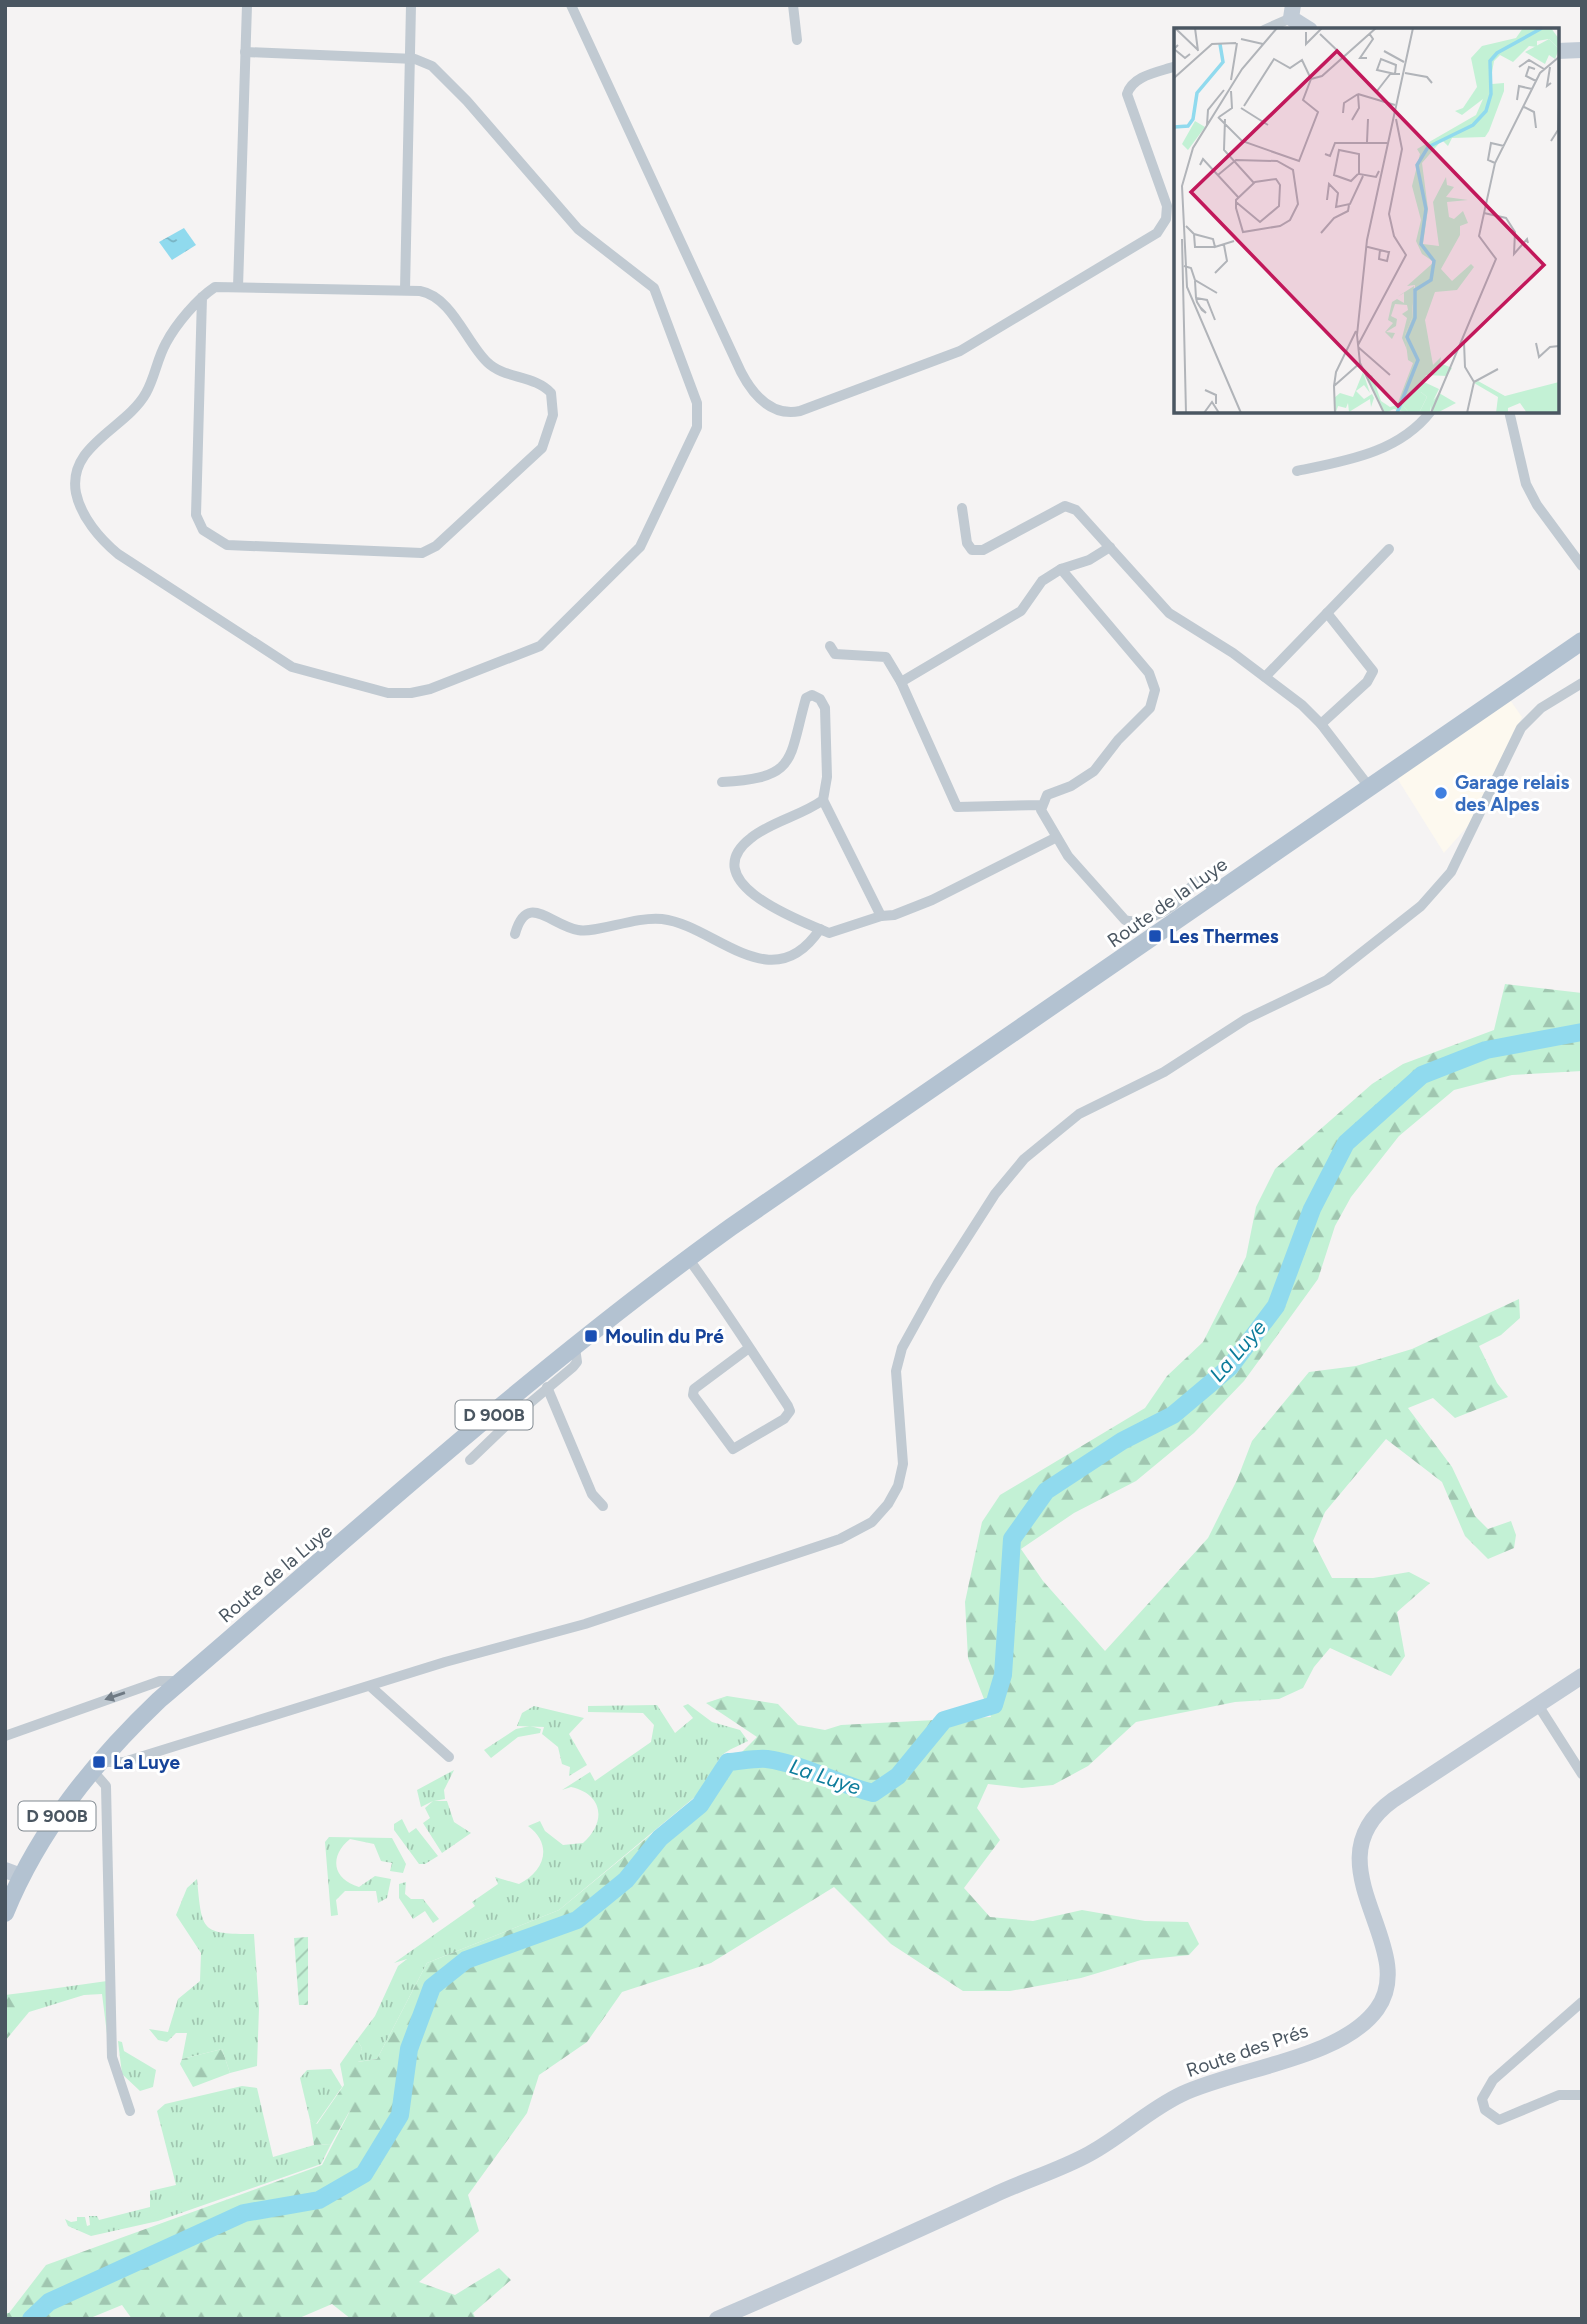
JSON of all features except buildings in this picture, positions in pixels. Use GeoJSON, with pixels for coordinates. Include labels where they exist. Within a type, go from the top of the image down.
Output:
{"type":"FeatureCollection","features":[{"type":"Feature","properties":{"kind":"main road","name":"Route de la Luye"},"geometry":{"type":"LineString","coordinates":[[5,1913],[13,1873],[95,1766],[124,1734],[180,1681],[575,1348],[777,1198],[1582,641]]}},
{"type":"Feature","properties":{"kind":"street"},"geometry":{"type":"LineString","coordinates":[[238,286],[247,5]]}},
{"type":"Feature","properties":{"kind":"street"},"geometry":{"type":"LineString","coordinates":[[405,290],[411,5]]}},
{"type":"Feature","properties":{"kind":"street"},"geometry":{"type":"LineString","coordinates":[[571,5],[740,372],[756,397],[766,405],[788,412],[800,411],[960,351],[1157,233],[1166,219],[1167,206],[1127,94],[1129,88],[1140,78],[1174,67]]}},
{"type":"Feature","properties":{"kind":"street"},"geometry":{"type":"LineString","coordinates":[[793,5],[797,40]]}},
{"type":"Feature","properties":{"kind":"street"},"geometry":{"type":"LineString","coordinates":[[1267,28],[1292,11],[1308,28]]}},
{"type":"Feature","properties":{"kind":"street"},"geometry":{"type":"LineString","coordinates":[[1559,51],[1582,50]]}},
{"type":"Feature","properties":{"kind":"street"},"geometry":{"type":"LineString","coordinates":[[202,298],[196,514],[203,530],[220,542],[235,547],[414,555],[436,546],[542,448],[548,436],[553,408],[551,393],[487,363],[436,298],[425,292],[215,287],[202,298],[167,340],[143,399],[80,460],[75,475],[78,502],[97,533],[118,554],[292,667],[387,693],[411,693],[430,689],[540,646],[635,554],[698,421],[697,403],[657,293],[646,280],[578,229],[439,73],[424,61],[408,59],[245,52]]}},
{"type":"Feature","properties":{"kind":"street"},"geometry":{"type":"LineString","coordinates":[[1297,471],[1352,460],[1399,442],[1429,413]]}},
{"type":"Feature","properties":{"kind":"street"},"geometry":{"type":"LineString","coordinates":[[1509,413],[1526,484],[1537,505],[1582,566]]}},
{"type":"Feature","properties":{"kind":"street"},"geometry":{"type":"LineString","coordinates":[[962,508],[967,543],[972,550],[983,550],[1065,506],[1076,510],[1169,613],[1265,677],[1321,724],[1370,788]]}},
{"type":"Feature","properties":{"kind":"street"},"geometry":{"type":"LineString","coordinates":[[901,682],[1021,611],[1042,581],[1061,569],[1089,560],[1110,547]]}},
{"type":"Feature","properties":{"kind":"street"},"geometry":{"type":"LineString","coordinates":[[1265,677],[1389,548]]}},
{"type":"Feature","properties":{"kind":"street"},"geometry":{"type":"LineString","coordinates":[[1061,569],[1149,673],[1155,690],[1150,708],[1118,740],[1094,771],[1072,786],[1047,795],[1041,810],[1055,838],[1118,914],[1132,922],[1174,904],[1193,882],[1207,882],[1217,892]]}},
{"type":"Feature","properties":{"kind":"street"},"geometry":{"type":"LineString","coordinates":[[1321,724],[1367,682],[1373,671],[1327,613]]}},
{"type":"Feature","properties":{"kind":"street"},"geometry":{"type":"LineString","coordinates":[[830,646],[835,654],[886,657],[901,682],[957,807],[1041,805]]}},
{"type":"Feature","properties":{"kind":"street"},"geometry":{"type":"LineString","coordinates":[[130,2111],[113,2057],[106,1786],[95,1766],[124,1762],[370,1686],[585,1624],[840,1539],[872,1522],[888,1504],[898,1486],[903,1464],[896,1371],[902,1348],[938,1283],[995,1194],[1024,1159],[1079,1114],[1164,1072],[1246,1019],[1327,980],[1421,906],[1451,872],[1521,728],[1541,708],[1582,683]]}},
{"type":"Feature","properties":{"kind":"street"},"geometry":{"type":"LineString","coordinates":[[722,782],[773,775],[788,762],[795,747],[806,698],[812,695],[820,699],[825,708],[827,777],[823,800],[881,916]]}},
{"type":"Feature","properties":{"kind":"street"},"geometry":{"type":"LineString","coordinates":[[823,800],[749,839],[736,859],[737,872],[743,886],[755,898],[829,933],[881,916],[894,915],[932,900],[1055,838]]}},
{"type":"Feature","properties":{"kind":"street"},"geometry":{"type":"LineString","coordinates":[[514,934],[524,914],[536,912],[578,930],[631,920],[662,919],[729,948],[762,959],[781,959],[812,942],[820,929]]}},
{"type":"Feature","properties":{"kind":"street"},"geometry":{"type":"LineString","coordinates":[[691,1263],[749,1348],[788,1406],[789,1415],[733,1449],[693,1395],[694,1389],[749,1348]]}},
{"type":"Feature","properties":{"kind":"street"},"geometry":{"type":"LineString","coordinates":[[470,1460],[577,1362],[575,1348]]}},
{"type":"Feature","properties":{"kind":"street"},"geometry":{"type":"LineString","coordinates":[[547,1387],[592,1494],[603,1506]]}},
{"type":"Feature","properties":{"kind":"street","name":"Route des Prés"},"geometry":{"type":"LineString","coordinates":[[722,2318],[1088,2155],[1185,2092],[1298,2056],[1356,2030],[1377,2010],[1388,1987],[1384,1955],[1360,1869],[1362,1837],[1370,1822],[1393,1800],[1582,1676]]}},
{"type":"Feature","properties":{"kind":"street"},"geometry":{"type":"LineString","coordinates":[[5,1736],[160,1681],[180,1681]]}},
{"type":"Feature","properties":{"kind":"street"},"geometry":{"type":"LineString","coordinates":[[370,1686],[449,1757]]}},
{"type":"Feature","properties":{"kind":"street"},"geometry":{"type":"LineString","coordinates":[[1538,1705],[1582,1774]]}},
{"type":"Feature","properties":{"kind":"street"},"geometry":{"type":"LineString","coordinates":[[1582,2002],[1493,2080],[1482,2099],[1485,2110],[1499,2120],[1559,2095],[1582,2095]]}},
{"type":"Feature","properties":{"kind":"shaded area"},"geometry":{"type":"Polygon","coordinates":[[[1510,700],[1522,717],[1474,819],[1444,853],[1397,778],[1510,700]]]}},
{"type":"Feature","properties":{"kind":"green space"},"geometry":{"type":"Polygon","coordinates":[[[1505,984],[1582,993],[1582,1071],[1512,1075],[1454,1090],[1399,1136],[1351,1197],[1335,1226],[1318,1279],[1244,1381],[1194,1433],[1136,1481],[1074,1513],[1021,1549],[1043,1581],[1105,1651],[1208,1538],[1237,1480],[1252,1441],[1309,1372],[1356,1366],[1412,1349],[1519,1299],[1520,1318],[1501,1335],[1479,1346],[1497,1383],[1508,1397],[1455,1418],[1433,1398],[1408,1408],[1452,1467],[1475,1516],[1488,1529],[1511,1521],[1516,1535],[1514,1548],[1488,1559],[1465,1536],[1442,1482],[1386,1439],[1325,1512],[1313,1541],[1332,1578],[1373,1578],[1409,1572],[1430,1583],[1397,1612],[1405,1656],[1391,1676],[1330,1648],[1314,1667],[1303,1688],[1279,1699],[1235,1702],[1136,1722],[1088,1766],[1053,1785],[1022,1788],[988,1784],[977,1808],[1000,1840],[964,1888],[990,1917],[1033,1921],[1082,1910],[1145,1921],[1188,1922],[1199,1944],[1189,1955],[1141,1960],[1081,1978],[1010,1991],[963,1991],[891,1944],[834,1887],[711,1963],[622,1992],[587,2042],[539,2075],[527,2113],[468,2195],[479,2231],[419,2282],[455,2295],[499,2268],[511,2280],[473,2313],[476,2319],[351,2319],[332,2304],[297,2319],[132,2319],[122,2305],[88,2319],[5,2319],[5,2313],[9,2313],[46,2265],[322,2165],[353,2105],[331,2144],[314,2145],[310,2120],[317,2124],[344,2085],[340,2064],[357,2040],[362,2048],[358,2062],[377,2059],[427,1963],[559,1910],[699,1795],[757,1737],[706,1703],[727,1696],[778,1704],[798,1725],[825,1730],[841,1725],[991,1717],[968,1658],[965,1602],[982,1522],[1000,1495],[1145,1408],[1167,1376],[1203,1342],[1246,1257],[1256,1207],[1275,1169],[1372,1084],[1403,1064],[1494,1030],[1505,984]]]}},
{"type":"Feature","properties":{"kind":"green space"},"geometry":{"type":"Polygon","coordinates":[[[688,1704],[712,1722],[740,1730],[748,1741],[722,1755],[716,1765],[714,1781],[559,1910],[427,1963],[377,2059],[357,2062],[362,2048],[357,2040],[375,2016],[398,1966],[407,1959],[394,1963],[475,1906],[472,1902],[498,1884],[495,1877],[519,1884],[535,1873],[543,1858],[543,1850],[536,1833],[528,1826],[540,1821],[545,1831],[563,1845],[583,1843],[591,1835],[598,1818],[595,1802],[582,1791],[571,1787],[562,1790],[590,1772],[595,1781],[651,1742],[654,1725],[643,1713],[588,1712],[588,1706],[657,1705],[675,1733],[693,1718],[683,1706],[688,1704]]]}},
{"type":"Feature","properties":{"kind":"green space"},"geometry":{"type":"Polygon","coordinates":[[[534,1706],[584,1718],[569,1734],[587,1765],[569,1776],[570,1767],[562,1764],[558,1747],[542,1734],[544,1727],[517,1726],[522,1713],[534,1706]]]}},
{"type":"Feature","properties":{"kind":"green space"},"geometry":{"type":"Polygon","coordinates":[[[530,1726],[541,1729],[540,1733],[518,1737],[491,1758],[484,1750],[516,1729],[530,1726]]]}},
{"type":"Feature","properties":{"kind":"green space"},"geometry":{"type":"Polygon","coordinates":[[[454,1770],[444,1790],[445,1799],[434,1801],[447,1801],[454,1822],[471,1833],[442,1853],[423,1823],[430,1818],[425,1808],[433,1801],[421,1807],[417,1790],[454,1770]]]}},
{"type":"Feature","properties":{"kind":"green space"},"geometry":{"type":"Polygon","coordinates":[[[402,1819],[409,1833],[416,1828],[438,1856],[425,1864],[419,1864],[394,1830],[394,1824],[402,1819]]]}},
{"type":"Feature","properties":{"kind":"green space"},"geometry":{"type":"Polygon","coordinates":[[[329,1837],[392,1838],[406,1864],[403,1873],[390,1871],[392,1863],[381,1861],[374,1844],[350,1839],[339,1853],[336,1866],[343,1879],[359,1887],[375,1876],[391,1879],[387,1898],[378,1903],[376,1891],[345,1891],[336,1900],[338,1915],[331,1916],[325,1842],[329,1837]]]}},
{"type":"Feature","properties":{"kind":"green space"},"geometry":{"type":"Polygon","coordinates":[[[197,1879],[203,1920],[207,1926],[223,1933],[254,1934],[259,2008],[257,2066],[230,2073],[222,2049],[182,2059],[187,2033],[176,2033],[167,2042],[158,2040],[149,2029],[168,2032],[178,1999],[200,1981],[201,1953],[176,1915],[187,1888],[197,1879]]]}},
{"type":"Feature","properties":{"kind":"green space"},"geometry":{"type":"Polygon","coordinates":[[[406,1882],[405,1894],[411,1899],[423,1899],[439,1919],[433,1923],[425,1911],[413,1919],[399,1898],[399,1884],[406,1882]]]}},
{"type":"Feature","properties":{"kind":"green space"},"geometry":{"type":"Polygon","coordinates":[[[308,1937],[308,2005],[299,2005],[294,1938],[308,1937]]]}},
{"type":"Feature","properties":{"kind":"green space"},"geometry":{"type":"Polygon","coordinates":[[[107,1981],[108,2042],[102,1994],[84,1995],[29,2012],[29,1992],[107,1981]]]}},
{"type":"Feature","properties":{"kind":"green space"},"geometry":{"type":"Polygon","coordinates":[[[29,1992],[29,2012],[5,2041],[5,1995],[29,1992]]]}},
{"type":"Feature","properties":{"kind":"green space"},"geometry":{"type":"Polygon","coordinates":[[[118,2041],[122,2042],[124,2051],[156,2070],[153,2087],[140,2091],[122,2074],[118,2041]]]}},
{"type":"Feature","properties":{"kind":"green space"},"geometry":{"type":"Polygon","coordinates":[[[222,2049],[230,2073],[193,2087],[180,2064],[182,2059],[222,2049]]]}},
{"type":"Feature","properties":{"kind":"green space"},"geometry":{"type":"Polygon","coordinates":[[[331,2069],[342,2087],[316,2124],[310,2120],[300,2078],[307,2070],[331,2069]]]}},
{"type":"Feature","properties":{"kind":"green space"},"geometry":{"type":"Polygon","coordinates":[[[242,2086],[257,2088],[273,2157],[314,2145],[331,2144],[321,2164],[158,2221],[91,2236],[68,2226],[65,2219],[71,2222],[77,2221],[77,2217],[85,2217],[87,2226],[90,2225],[89,2216],[97,2216],[99,2220],[150,2207],[150,2191],[176,2185],[157,2111],[165,2104],[242,2086]]]}},
{"type":"Feature","properties":{"kind":"water"},"geometry":{"type":"Polygon","coordinates":[[[184,228],[196,245],[172,260],[159,242],[184,228]]]}},
{"type":"Feature","properties":{"kind":"waterway","name":"La Luye"},"geometry":{"type":"LineString","coordinates":[[31,2319],[49,2302],[244,2213],[319,2200],[364,2174],[400,2115],[409,2049],[432,1987],[466,1960],[577,1920],[626,1880],[660,1838],[700,1805],[728,1762],[762,1759],[780,1762],[873,1793],[898,1776],[944,1720],[994,1705],[1003,1675],[1012,1539],[1046,1491],[1122,1441],[1173,1415],[1230,1367],[1276,1306],[1312,1209],[1346,1143],[1422,1075],[1486,1050],[1582,1032]]}},
{"type":"Feature","properties":{"kind":"place","name":"Garage relais des Alpes"},"geometry":{"type":"Point","coordinates":[1441,793]}},
{"type":"Feature","properties":{"kind":"place","name":"Les Thermes"},"geometry":{"type":"Point","coordinates":[1155,936]}},
{"type":"Feature","properties":{"kind":"place","name":"Moulin du Pré"},"geometry":{"type":"Point","coordinates":[591,1336]}},
{"type":"Feature","properties":{"kind":"place","name":"La Luye"},"geometry":{"type":"Point","coordinates":[99,1762]}}]}
